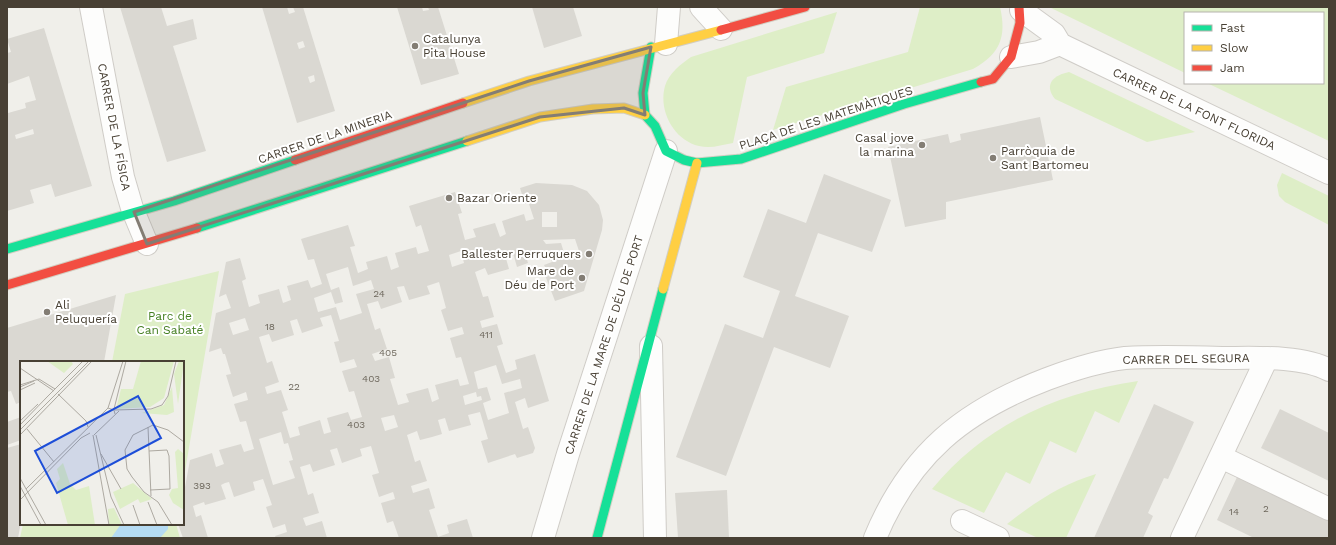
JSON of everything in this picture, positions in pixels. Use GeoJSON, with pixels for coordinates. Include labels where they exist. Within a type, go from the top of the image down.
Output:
{"type":"FeatureCollection","features":[{"type":"Feature","properties":{"kind":"street","name":"CARRER DE LA FÍSICA"},"geometry":{"type":"LineString","coordinates":[[91,7],[124,177],[134,212],[147,244]]}},
{"type":"Feature","properties":{"kind":"street"},"geometry":{"type":"LineString","coordinates":[[645,115],[643,93],[669,7]]}},
{"type":"Feature","properties":{"kind":"street"},"geometry":{"type":"LineString","coordinates":[[701,7],[721,29]]}},
{"type":"Feature","properties":{"kind":"street"},"geometry":{"type":"LineString","coordinates":[[658,46],[805,7]]}},
{"type":"Feature","properties":{"kind":"street","name":"CARRER DE LA FONT FLORIDA"},"geometry":{"type":"LineString","coordinates":[[1020,9],[1054,34],[1060,44],[1329,173]]}},
{"type":"Feature","properties":{"kind":"street","name":"PLAÇA DE LES MATEMÀTIQUES"},"geometry":{"type":"LineString","coordinates":[[666,151],[684,160],[697,163],[741,159],[904,104],[993,78],[1011,57],[1020,23],[1020,9]]}},
{"type":"Feature","properties":{"kind":"street"},"geometry":{"type":"LineString","coordinates":[[1011,57],[1039,52],[1060,44]]}},
{"type":"Feature","properties":{"kind":"street","name":"CARRER DE LA MINERIA"},"geometry":{"type":"LineString","coordinates":[[7,250],[194,194],[529,80],[658,46]]}},
{"type":"Feature","properties":{"kind":"street"},"geometry":{"type":"LineString","coordinates":[[7,285],[147,244],[387,168],[540,117],[593,109],[624,108],[645,115],[655,126],[666,151]]}},
{"type":"Feature","properties":{"kind":"street","name":"CARRER DE LA MARE DE DÉU DE PORT"},"geometry":{"type":"LineString","coordinates":[[543,538],[568,454],[666,151]]}},
{"type":"Feature","properties":{"kind":"street"},"geometry":{"type":"LineString","coordinates":[[597,538],[697,163]]}},
{"type":"Feature","properties":{"kind":"street"},"geometry":{"type":"LineString","coordinates":[[651,337],[655,538]]}},
{"type":"Feature","properties":{"kind":"street","name":"CARRER DEL SEGURA"},"geometry":{"type":"LineString","coordinates":[[875,538],[887,511],[912,472],[942,438],[977,412],[1016,391],[1074,369],[1124,358],[1267,358],[1298,360],[1329,370]]}},
{"type":"Feature","properties":{"kind":"street"},"geometry":{"type":"LineString","coordinates":[[1182,538],[1267,358]]}},
{"type":"Feature","properties":{"kind":"street"},"geometry":{"type":"LineString","coordinates":[[1221,457],[1329,509]]}},
{"type":"Feature","properties":{"kind":"street"},"geometry":{"type":"LineString","coordinates":[[962,521],[998,538]]}},
{"type":"Feature","properties":{"kind":"highlighted area"},"geometry":{"type":"Polygon","coordinates":[[[651,47],[643,93],[645,115],[624,108],[540,117],[147,244],[134,212],[529,81],[651,47]]]}},
{"type":"Feature","properties":{"kind":"green space"},"geometry":{"type":"Polygon","coordinates":[[[920,7],[1000,7],[1003,27],[999,44],[990,57],[973,69],[773,130],[786,87],[908,52],[920,7]]]}},
{"type":"Feature","properties":{"kind":"green space"},"geometry":{"type":"Polygon","coordinates":[[[1049,7],[1329,7],[1329,141],[1209,84],[1324,84],[1324,12],[1184,12],[1184,73],[1049,7]]]}},
{"type":"Feature","properties":{"kind":"green space"},"geometry":{"type":"Polygon","coordinates":[[[837,12],[824,53],[747,77],[733,143],[703,147],[690,143],[675,131],[666,114],[664,105],[663,96],[665,86],[669,77],[676,69],[691,57],[837,12]]]}},
{"type":"Feature","properties":{"kind":"green space"},"geometry":{"type":"Polygon","coordinates":[[[1069,72],[1195,132],[1147,142],[1055,99],[1050,89],[1052,81],[1059,75],[1069,72]]]}},
{"type":"Feature","properties":{"kind":"green space"},"geometry":{"type":"Polygon","coordinates":[[[1282,173],[1329,196],[1329,225],[1285,202],[1279,196],[1277,185],[1282,173]]]}},
{"type":"Feature","properties":{"kind":"green space","name":"Parc de Can Sabaté"},"geometry":{"type":"Polygon","coordinates":[[[219,271],[184,477],[184,361],[112,361],[125,294],[219,271]]]}},
{"type":"Feature","properties":{"kind":"green space"},"geometry":{"type":"Polygon","coordinates":[[[1138,381],[1119,423],[1095,411],[1076,453],[1050,441],[1030,484],[1006,472],[984,513],[932,489],[953,466],[975,446],[999,429],[1024,415],[1051,403],[1079,394],[1108,386],[1138,381]]]}},
{"type":"Feature","properties":{"kind":"green space"},"geometry":{"type":"Polygon","coordinates":[[[1096,474],[1066,538],[1038,538],[1007,524],[1049,494],[1060,488],[1096,474]]]}},
{"type":"Feature","properties":{"kind":"green space"},"geometry":{"type":"Polygon","coordinates":[[[23,525],[176,525],[180,538],[20,538],[23,525]]]}},
{"type":"Feature","properties":{"kind":"water"},"geometry":{"type":"Polygon","coordinates":[[[120,525],[168,525],[168,529],[160,538],[111,538],[120,525]]]}},
{"type":"Feature","properties":{"kind":"building"},"geometry":{"type":"Polygon","coordinates":[[[120,7],[161,7],[167,26],[193,19],[197,39],[173,46],[206,151],[167,162],[120,7]]]}},
{"type":"Feature","properties":{"kind":"building"},"geometry":{"type":"Polygon","coordinates":[[[262,7],[287,7],[289,14],[295,12],[293,7],[303,7],[335,111],[297,123],[262,7]],[[303,41],[297,43],[299,49],[305,47],[303,41]],[[314,75],[308,77],[310,83],[315,81],[314,75]]]}},
{"type":"Feature","properties":{"kind":"building"},"geometry":{"type":"Polygon","coordinates":[[[397,7],[422,7],[423,11],[429,10],[428,7],[438,7],[459,74],[421,85],[397,7]],[[437,37],[431,39],[433,45],[438,43],[437,37]]]}},
{"type":"Feature","properties":{"kind":"building"},"geometry":{"type":"Polygon","coordinates":[[[532,7],[573,7],[582,36],[544,48],[532,7]]]}},
{"type":"Feature","properties":{"kind":"building"},"geometry":{"type":"Polygon","coordinates":[[[44,28],[92,186],[55,197],[51,184],[30,190],[34,203],[7,211],[7,109],[8,113],[26,108],[25,103],[36,100],[29,76],[7,84],[7,53],[11,52],[7,39],[44,28]],[[33,129],[15,135],[16,139],[34,134],[33,129]]]}},
{"type":"Feature","properties":{"kind":"building","name":"Parròquia de Sant Bartomeu"},"geometry":{"type":"Polygon","coordinates":[[[1040,117],[1053,180],[946,202],[946,219],[905,227],[888,147],[948,134],[950,143],[961,140],[960,134],[1040,117]]]}},
{"type":"Feature","properties":{"kind":"building"},"geometry":{"type":"Polygon","coordinates":[[[824,174],[891,200],[872,252],[818,233],[795,296],[849,316],[830,368],[774,347],[726,476],[676,457],[725,324],[763,338],[780,291],[743,277],[768,209],[806,223],[824,174]]]}},
{"type":"Feature","properties":{"kind":"building"},"geometry":{"type":"Polygon","coordinates":[[[536,183],[572,185],[587,191],[599,205],[603,220],[602,230],[584,291],[555,301],[543,270],[546,269],[544,265],[552,262],[549,254],[537,258],[535,253],[526,256],[528,263],[517,267],[513,253],[505,255],[509,269],[488,275],[485,268],[475,272],[483,297],[488,296],[494,317],[480,321],[482,328],[497,324],[503,344],[497,346],[506,373],[517,369],[515,360],[535,354],[549,401],[528,408],[525,398],[515,402],[523,429],[528,427],[535,448],[533,453],[517,458],[515,454],[488,463],[481,441],[488,439],[480,412],[468,415],[471,425],[449,431],[445,418],[438,420],[442,434],[420,440],[417,431],[407,435],[415,462],[420,460],[427,481],[411,486],[413,493],[429,488],[435,508],[429,510],[438,537],[449,533],[447,525],[467,519],[473,538],[399,538],[393,521],[387,523],[381,503],[395,499],[394,495],[393,492],[379,497],[372,475],[379,473],[371,446],[360,449],[362,456],[342,463],[337,448],[330,450],[335,465],[313,472],[310,464],[300,467],[308,495],[313,493],[319,513],[303,518],[306,526],[322,521],[327,538],[276,538],[275,536],[287,532],[285,524],[273,528],[266,507],[272,505],[263,479],[253,482],[255,490],[234,497],[229,482],[221,485],[226,499],[205,505],[204,502],[193,506],[196,517],[201,515],[208,538],[183,538],[178,525],[184,525],[184,493],[190,460],[212,453],[216,467],[224,464],[219,450],[241,444],[244,452],[254,449],[246,421],[240,422],[234,404],[248,400],[246,392],[233,397],[226,375],[231,374],[225,354],[223,354],[221,348],[209,352],[216,313],[231,308],[226,294],[219,297],[226,262],[240,258],[246,279],[242,281],[249,307],[260,303],[258,295],[279,289],[283,303],[291,300],[287,286],[308,280],[311,288],[322,284],[314,259],[308,260],[301,239],[348,225],[355,246],[350,247],[358,273],[368,269],[366,262],[387,256],[391,270],[399,267],[395,253],[416,247],[418,254],[429,251],[421,225],[416,227],[409,206],[455,192],[462,213],[458,214],[465,240],[476,237],[473,229],[495,223],[500,237],[506,234],[502,221],[524,214],[526,221],[534,219],[529,204],[525,204],[520,188],[536,183]],[[542,212],[542,227],[557,227],[557,212],[542,212]],[[575,239],[543,240],[546,244],[561,243],[565,256],[579,251],[575,239]],[[461,251],[449,255],[452,267],[464,263],[461,251]],[[348,267],[326,274],[331,290],[339,287],[343,302],[335,304],[331,292],[314,298],[318,312],[336,307],[340,320],[362,313],[356,294],[374,289],[371,280],[353,286],[348,267]],[[439,282],[427,286],[430,294],[409,300],[404,286],[397,287],[402,302],[381,309],[378,301],[367,304],[375,330],[380,328],[387,349],[372,354],[375,361],[389,357],[395,378],[390,379],[398,405],[409,402],[406,394],[428,388],[432,402],[439,399],[435,385],[458,379],[460,386],[469,384],[461,357],[456,358],[450,338],[464,334],[462,327],[448,331],[441,310],[446,308],[439,282]],[[331,315],[320,318],[323,326],[302,333],[297,319],[290,321],[294,335],[272,342],[269,334],[259,337],[267,363],[272,361],[279,382],[265,387],[267,394],[281,390],[288,410],[282,412],[290,438],[300,435],[298,427],[320,420],[324,434],[331,432],[327,418],[348,412],[351,420],[362,417],[354,391],[349,392],[342,371],[357,367],[354,359],[340,363],[334,342],[339,341],[331,315]],[[245,318],[229,323],[233,335],[249,330],[245,318]],[[496,365],[474,372],[478,389],[487,387],[491,400],[483,403],[488,420],[509,413],[504,393],[522,388],[520,379],[502,384],[496,365]],[[476,392],[463,396],[465,405],[482,400],[481,396],[477,397],[476,392]],[[394,415],[381,418],[385,431],[398,427],[394,415]],[[281,432],[259,439],[273,485],[295,478],[289,461],[293,460],[288,443],[284,444],[281,432]]]}},
{"type":"Feature","properties":{"kind":"building"},"geometry":{"type":"Polygon","coordinates":[[[116,295],[104,361],[20,361],[20,402],[16,404],[11,391],[7,392],[7,328],[116,295]]]}},
{"type":"Feature","properties":{"kind":"building"},"geometry":{"type":"Polygon","coordinates":[[[1154,404],[1194,422],[1168,479],[1164,478],[1148,513],[1153,516],[1143,538],[1094,538],[1154,404]]]}},
{"type":"Feature","properties":{"kind":"building"},"geometry":{"type":"Polygon","coordinates":[[[1280,409],[1329,433],[1329,481],[1261,448],[1280,409]]]}},
{"type":"Feature","properties":{"kind":"building"},"geometry":{"type":"Polygon","coordinates":[[[20,417],[20,440],[7,445],[7,422],[20,417]]]}},
{"type":"Feature","properties":{"kind":"building"},"geometry":{"type":"Polygon","coordinates":[[[20,444],[20,525],[18,538],[7,538],[7,448],[20,444]]]}},
{"type":"Feature","properties":{"kind":"building"},"geometry":{"type":"Polygon","coordinates":[[[1238,475],[1329,520],[1329,538],[1254,538],[1217,520],[1238,475]]]}},
{"type":"Feature","properties":{"kind":"building"},"geometry":{"type":"Polygon","coordinates":[[[727,490],[729,538],[678,538],[675,493],[727,490]]]}},
{"type":"Feature","properties":{"kind":"traffic: fast"},"geometry":{"type":"LineString","coordinates":[[651,47],[643,93],[645,115],[655,126],[666,151],[684,160],[697,163],[741,159],[904,104],[981,82]]}},
{"type":"Feature","properties":{"kind":"traffic: fast"},"geometry":{"type":"LineString","coordinates":[[197,228],[467,141]]}},
{"type":"Feature","properties":{"kind":"traffic: fast"},"geometry":{"type":"LineString","coordinates":[[7,249],[174,201],[295,160]]}},
{"type":"Feature","properties":{"kind":"traffic: fast"},"geometry":{"type":"LineString","coordinates":[[597,538],[663,289]]}},
{"type":"Feature","properties":{"kind":"traffic: slow"},"geometry":{"type":"LineString","coordinates":[[463,103],[529,81],[721,30]]}},
{"type":"Feature","properties":{"kind":"traffic: slow"},"geometry":{"type":"LineString","coordinates":[[467,141],[540,117],[593,109],[624,108],[645,115]]}},
{"type":"Feature","properties":{"kind":"traffic: slow"},"geometry":{"type":"LineString","coordinates":[[663,289],[697,163]]}},
{"type":"Feature","properties":{"kind":"traffic: jam"},"geometry":{"type":"LineString","coordinates":[[721,30],[805,7]]}},
{"type":"Feature","properties":{"kind":"traffic: jam"},"geometry":{"type":"LineString","coordinates":[[981,82],[993,79],[1011,57],[1020,23],[1019,7]]}},
{"type":"Feature","properties":{"kind":"traffic: jam"},"geometry":{"type":"LineString","coordinates":[[295,160],[463,103]]}},
{"type":"Feature","properties":{"kind":"traffic: jam"},"geometry":{"type":"LineString","coordinates":[[7,285],[197,228]]}},
{"type":"Feature","properties":{"kind":"place","name":"Catalunya Pita House"},"geometry":{"type":"Point","coordinates":[415,46]}},
{"type":"Feature","properties":{"kind":"place","name":"Casal jove la marina"},"geometry":{"type":"Point","coordinates":[922,145]}},
{"type":"Feature","properties":{"kind":"place","name":"Parròquia de Sant Bartomeu"},"geometry":{"type":"Point","coordinates":[993,158]}},
{"type":"Feature","properties":{"kind":"place","name":"Bazar Oriente"},"geometry":{"type":"Point","coordinates":[449,198]}},
{"type":"Feature","properties":{"kind":"place","name":"Ballester Perruquers"},"geometry":{"type":"Point","coordinates":[589,254]}},
{"type":"Feature","properties":{"kind":"place","name":"Mare de Déu de Port"},"geometry":{"type":"Point","coordinates":[582,278]}},
{"type":"Feature","properties":{"kind":"place","name":"Ali Peluquería"},"geometry":{"type":"Point","coordinates":[47,312]}}]}
